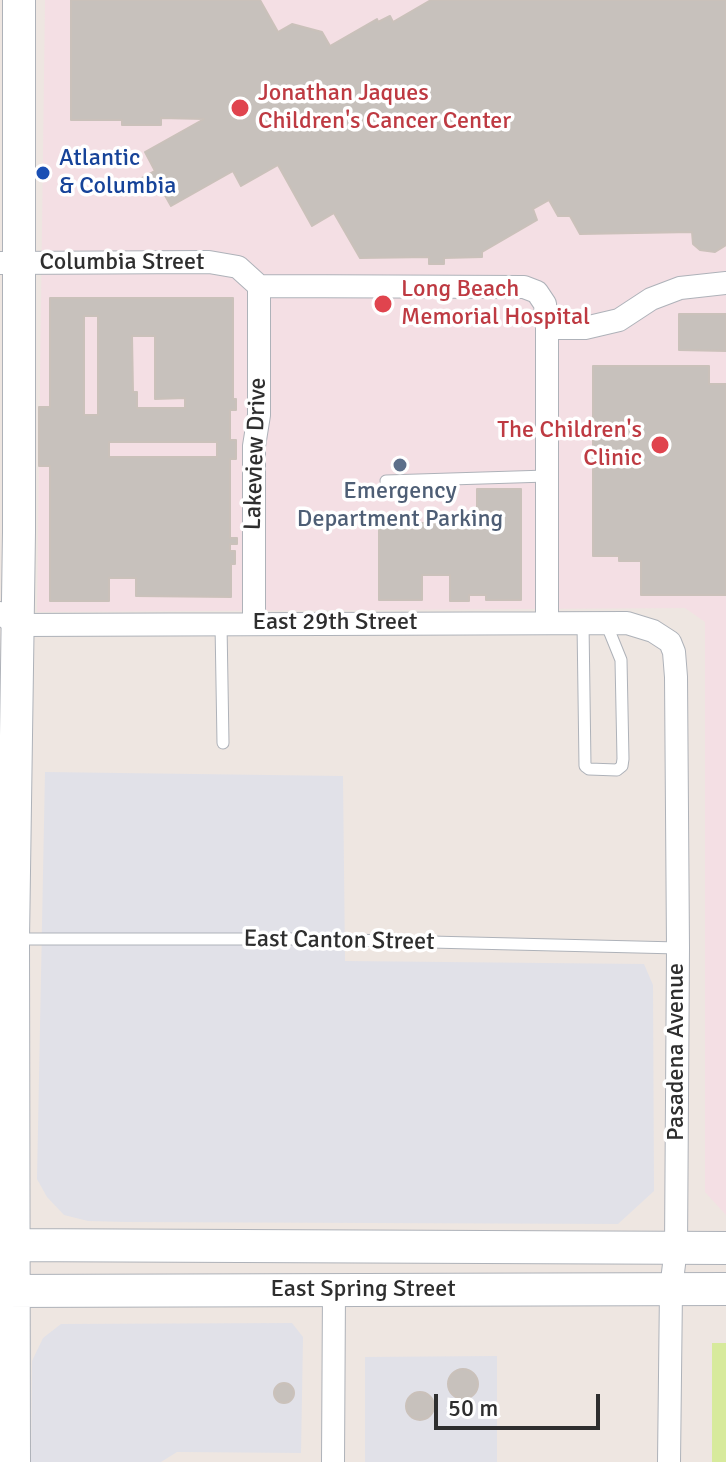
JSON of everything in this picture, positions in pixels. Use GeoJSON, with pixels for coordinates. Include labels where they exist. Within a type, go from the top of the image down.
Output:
{"type":"FeatureCollection","features":[{"type":"Feature","properties":{"kind":"main road"},"geometry":{"type":"LineString","coordinates":[[14,1462],[7,1245],[6,939],[10,263],[19,0]]}},
{"type":"Feature","properties":{"kind":"main road","name":"East Spring Street"},"geometry":{"type":"LineString","coordinates":[[7,1245],[726,1248]]}},
{"type":"Feature","properties":{"kind":"main road","name":"East Spring Street"},"geometry":{"type":"LineString","coordinates":[[8,1291],[726,1289]]}},
{"type":"Feature","properties":{"kind":"street","name":"Columbia Street"},"geometry":{"type":"LineString","coordinates":[[10,263],[209,262],[238,267],[259,286]]}},
{"type":"Feature","properties":{"kind":"street"},"geometry":{"type":"LineString","coordinates":[[547,328],[585,328],[619,320],[651,299],[680,288],[726,283]]}},
{"type":"Feature","properties":{"kind":"street"},"geometry":{"type":"LineString","coordinates":[[259,286],[524,287],[537,292],[545,304],[547,328],[547,623]]}},
{"type":"Feature","properties":{"kind":"street","name":"Lakeview Drive"},"geometry":{"type":"LineString","coordinates":[[254,623],[254,446],[259,415],[259,286]]}},
{"type":"Feature","properties":{"kind":"street","name":"East 29th Street"},"geometry":{"type":"LineString","coordinates":[[8,619],[221,624],[627,623],[653,631],[670,642]]}},
{"type":"Feature","properties":{"kind":"street","name":"Pasadena Avenue"},"geometry":{"type":"LineString","coordinates":[[669,1462],[671,1289],[676,1248],[678,948],[676,677],[670,642]]}},
{"type":"Feature","properties":{"kind":"street"},"geometry":{"type":"LineString","coordinates":[[333,1462],[334,1290]]}},
{"type":"Feature","properties":{"kind":"lane"},"geometry":{"type":"LineString","coordinates":[[386,481],[547,476]]}},
{"type":"Feature","properties":{"kind":"lane"},"geometry":{"type":"LineString","coordinates":[[583,623],[585,766],[589,769],[617,770],[622,766],[623,759],[621,660],[606,623]]}},
{"type":"Feature","properties":{"kind":"lane"},"geometry":{"type":"LineString","coordinates":[[221,624],[223,743]]}},
{"type":"Feature","properties":{"kind":"lane","name":"East Canton Street"},"geometry":{"type":"LineString","coordinates":[[6,939],[307,939],[678,948]]}},
{"type":"Feature","properties":{"kind":"shaded area","name":"Long Beach Memorial Hospital"},"geometry":{"type":"Polygon","coordinates":[[[45,0],[726,0],[726,1215],[705,1192],[705,622],[685,608],[37,612],[45,0]]]}},
{"type":"Feature","properties":{"kind":"shaded area"},"geometry":{"type":"Polygon","coordinates":[[[45,772],[343,776],[345,961],[644,964],[653,985],[654,1191],[618,1224],[125,1222],[88,1221],[64,1215],[47,1197],[37,1179],[45,772]]]}},
{"type":"Feature","properties":{"kind":"shaded area"},"geometry":{"type":"Polygon","coordinates":[[[292,1323],[303,1337],[301,1453],[177,1452],[161,1462],[31,1462],[32,1361],[43,1338],[61,1324],[292,1323]]]}},
{"type":"Feature","properties":{"kind":"shaded area"},"geometry":{"type":"Polygon","coordinates":[[[497,1356],[497,1462],[365,1462],[365,1357],[497,1356]]]}},
{"type":"Feature","properties":{"kind":"green space"},"geometry":{"type":"Polygon","coordinates":[[[712,1343],[726,1343],[726,1462],[712,1462],[712,1343]]]}},
{"type":"Feature","properties":{"kind":"building","name":"Long Beach Memorial Hospital"},"geometry":{"type":"Polygon","coordinates":[[[71,0],[260,0],[278,32],[292,24],[322,32],[330,46],[377,19],[378,22],[390,16],[393,22],[431,0],[726,0],[726,245],[715,252],[700,250],[693,244],[692,232],[580,234],[570,216],[558,216],[549,200],[533,209],[537,220],[482,252],[482,257],[444,258],[444,264],[429,264],[429,257],[360,258],[334,213],[312,226],[278,165],[241,186],[233,171],[171,206],[158,183],[139,194],[133,183],[155,171],[145,152],[204,119],[161,118],[161,125],[122,125],[122,120],[71,120],[71,0]]]}},
{"type":"Feature","properties":{"kind":"building"},"geometry":{"type":"Polygon","coordinates":[[[50,298],[233,298],[233,399],[236,399],[236,410],[230,410],[230,440],[236,440],[236,459],[230,459],[230,538],[237,538],[237,544],[230,544],[230,551],[235,551],[235,564],[231,564],[231,597],[136,596],[136,578],[109,578],[109,601],[50,601],[50,466],[39,466],[39,407],[50,407],[50,298]],[[84,316],[84,415],[98,415],[98,316],[84,316]],[[132,336],[133,392],[137,392],[137,408],[185,408],[185,398],[155,399],[155,336],[132,336]],[[109,442],[109,457],[217,457],[217,442],[109,442]]]}},
{"type":"Feature","properties":{"kind":"building"},"geometry":{"type":"Polygon","coordinates":[[[679,314],[726,314],[726,351],[679,350],[679,314]]]}},
{"type":"Feature","properties":{"kind":"building"},"geometry":{"type":"Polygon","coordinates":[[[593,366],[709,366],[709,384],[726,384],[726,595],[641,595],[641,561],[619,561],[619,556],[593,556],[593,366]]]}},
{"type":"Feature","properties":{"kind":"building"},"geometry":{"type":"Polygon","coordinates":[[[477,489],[521,489],[521,600],[486,600],[486,595],[469,595],[469,601],[450,601],[450,575],[422,575],[422,600],[379,600],[379,517],[411,517],[415,523],[477,519],[477,489]]]}},
{"type":"Feature","properties":{"kind":"building"},"geometry":{"type":"Polygon","coordinates":[[[463,1369],[474,1373],[478,1384],[474,1395],[463,1399],[452,1395],[448,1384],[452,1373],[463,1369]]]}},
{"type":"Feature","properties":{"kind":"building"},"geometry":{"type":"Polygon","coordinates":[[[280,1383],[288,1383],[294,1393],[288,1403],[280,1403],[274,1397],[274,1389],[280,1383]]]}},
{"type":"Feature","properties":{"kind":"building"},"geometry":{"type":"Polygon","coordinates":[[[420,1392],[430,1396],[434,1406],[430,1416],[420,1420],[410,1416],[406,1406],[410,1396],[420,1392]]]}},
{"type":"Feature","properties":{"kind":"place","name":"Jonathan Jaques Children's Cancer Center"},"geometry":{"type":"Point","coordinates":[240,108]}},
{"type":"Feature","properties":{"kind":"place","name":"Atlantic & Columbia"},"geometry":{"type":"Point","coordinates":[43,173]}},
{"type":"Feature","properties":{"kind":"place","name":"Long Beach Memorial Hospital"},"geometry":{"type":"Point","coordinates":[383,304]}},
{"type":"Feature","properties":{"kind":"place","name":"The Children's Clinic"},"geometry":{"type":"Point","coordinates":[660,445]}},
{"type":"Feature","properties":{"kind":"place","name":"Emergency Department Parking"},"geometry":{"type":"Point","coordinates":[400,465]}}]}
